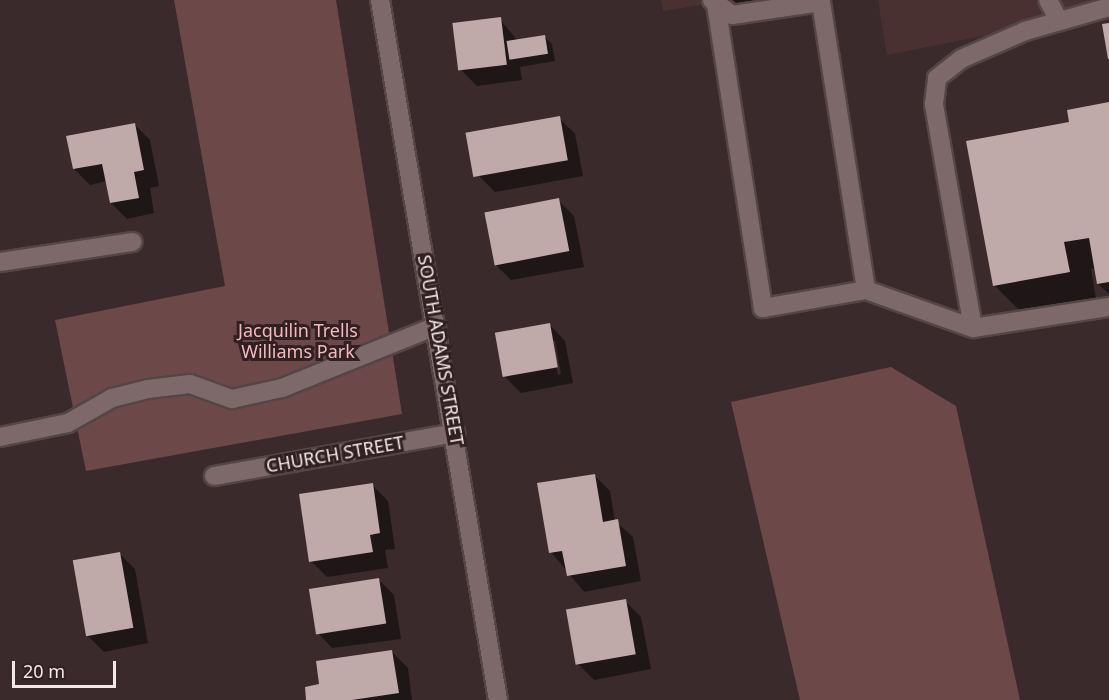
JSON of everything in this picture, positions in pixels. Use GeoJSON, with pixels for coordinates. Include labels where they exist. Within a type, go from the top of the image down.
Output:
{"type":"FeatureCollection","features":[{"type":"Feature","properties":{"kind":"street","name":"SOUTH ADAMS STREET"},"geometry":{"type":"LineString","coordinates":[[380,0],[455,433],[498,700]]}},
{"type":"Feature","properties":{"kind":"street"},"geometry":{"type":"LineString","coordinates":[[1048,0],[1059,21]]}},
{"type":"Feature","properties":{"kind":"street"},"geometry":{"type":"LineString","coordinates":[[714,1],[763,308],[867,290],[973,328],[1109,307]]}},
{"type":"Feature","properties":{"kind":"street"},"geometry":{"type":"LineString","coordinates":[[714,1],[732,15],[821,2],[867,290]]}},
{"type":"Feature","properties":{"kind":"street"},"geometry":{"type":"LineString","coordinates":[[973,328],[934,104],[937,78],[961,59],[1059,21],[1109,7]]}},
{"type":"Feature","properties":{"kind":"street"},"geometry":{"type":"LineString","coordinates":[[0,262],[132,242]]}},
{"type":"Feature","properties":{"kind":"street"},"geometry":{"type":"LineString","coordinates":[[0,437],[68,423],[112,398],[148,389],[190,384],[232,399],[282,388],[436,326]]}},
{"type":"Feature","properties":{"kind":"street","name":"CHURCH STREET"},"geometry":{"type":"LineString","coordinates":[[214,476],[455,433]]}},
{"type":"Feature","properties":{"kind":"shaded area"},"geometry":{"type":"Polygon","coordinates":[[[661,0],[732,0],[663,11],[661,0]]]}},
{"type":"Feature","properties":{"kind":"shaded area"},"geometry":{"type":"Polygon","coordinates":[[[878,0],[1109,0],[1059,21],[887,55],[878,0]]]}},
{"type":"Feature","properties":{"kind":"green space","name":"Jacquilin Trells Williams Park"},"geometry":{"type":"Polygon","coordinates":[[[174,0],[336,0],[402,414],[86,471],[55,320],[225,286],[174,0]]]}},
{"type":"Feature","properties":{"kind":"green space"},"geometry":{"type":"Polygon","coordinates":[[[891,367],[956,406],[1020,700],[800,700],[731,402],[891,367]]]}},
{"type":"Feature","properties":{"kind":"building"},"geometry":{"type":"Polygon","coordinates":[[[501,17],[507,65],[458,71],[452,23],[501,17]]]}},
{"type":"Feature","properties":{"kind":"building"},"geometry":{"type":"Polygon","coordinates":[[[1109,23],[1109,59],[1108,59],[1102,24],[1109,23]]]}},
{"type":"Feature","properties":{"kind":"building"},"geometry":{"type":"Polygon","coordinates":[[[545,35],[548,54],[509,60],[506,41],[545,35]]]}},
{"type":"Feature","properties":{"kind":"building"},"geometry":{"type":"Polygon","coordinates":[[[1109,102],[1109,282],[1097,284],[1089,238],[1064,242],[1070,272],[993,286],[966,141],[1069,122],[1067,110],[1109,102]]]}},
{"type":"Feature","properties":{"kind":"building"},"geometry":{"type":"Polygon","coordinates":[[[560,116],[568,160],[473,177],[465,133],[560,116]]]}},
{"type":"Feature","properties":{"kind":"building"},"geometry":{"type":"Polygon","coordinates":[[[135,123],[144,170],[134,172],[139,198],[110,203],[102,164],[73,169],[66,136],[135,123]]]}},
{"type":"Feature","properties":{"kind":"building"},"geometry":{"type":"Polygon","coordinates":[[[559,198],[569,251],[495,266],[484,213],[559,198]]]}},
{"type":"Feature","properties":{"kind":"building"},"geometry":{"type":"Polygon","coordinates":[[[550,323],[558,367],[503,377],[495,333],[550,323]]]}},
{"type":"Feature","properties":{"kind":"building"},"geometry":{"type":"Polygon","coordinates":[[[595,474],[603,522],[618,519],[626,566],[567,576],[562,551],[549,553],[537,483],[595,474]]]}},
{"type":"Feature","properties":{"kind":"building"},"geometry":{"type":"Polygon","coordinates":[[[373,483],[380,533],[370,535],[373,552],[309,562],[299,494],[373,483]]]}},
{"type":"Feature","properties":{"kind":"building"},"geometry":{"type":"Polygon","coordinates":[[[120,552],[133,628],[86,636],[73,560],[120,552]]]}},
{"type":"Feature","properties":{"kind":"building"},"geometry":{"type":"Polygon","coordinates":[[[379,578],[386,623],[316,635],[309,589],[379,578]]]}},
{"type":"Feature","properties":{"kind":"building"},"geometry":{"type":"Polygon","coordinates":[[[626,599],[636,654],[576,665],[566,610],[626,599]]]}},
{"type":"Feature","properties":{"kind":"building"},"geometry":{"type":"Polygon","coordinates":[[[392,650],[399,693],[352,700],[306,700],[305,687],[319,684],[316,661],[392,650]]]}}]}
